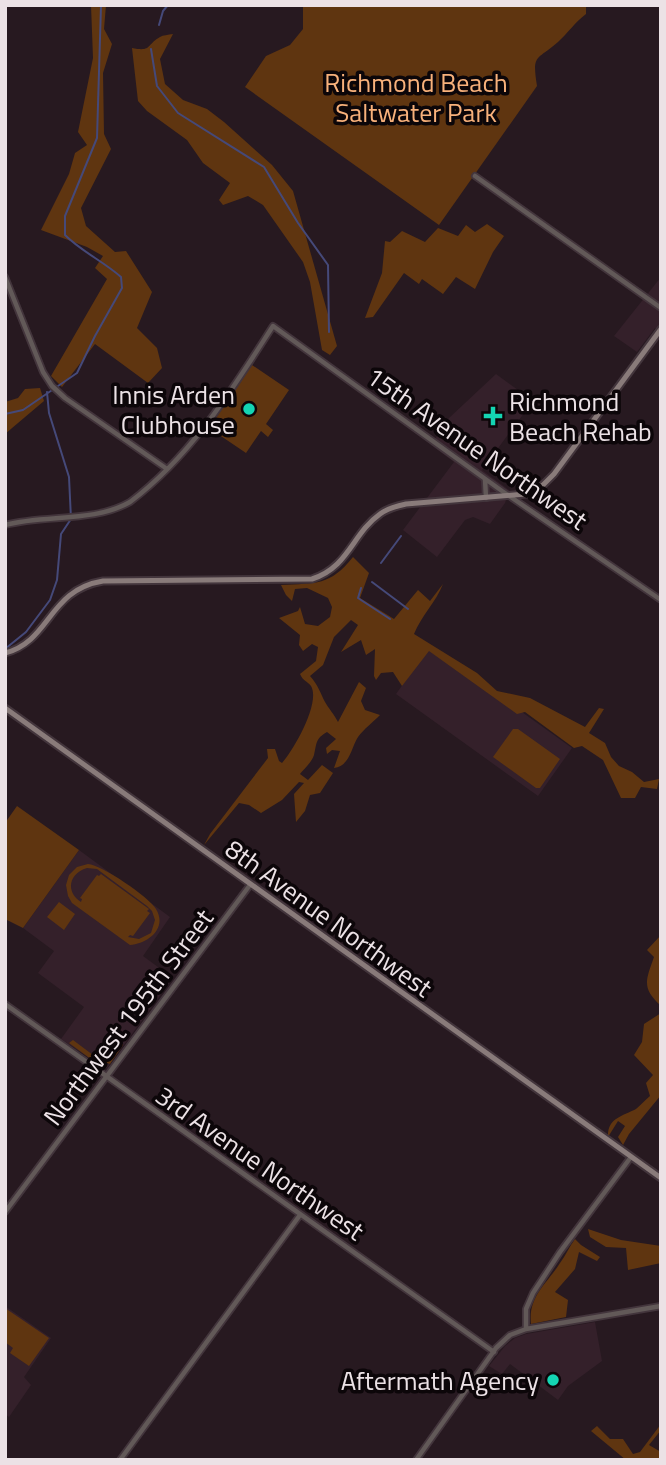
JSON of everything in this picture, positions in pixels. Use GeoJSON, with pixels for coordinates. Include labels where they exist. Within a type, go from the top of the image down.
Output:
{"type":"FeatureCollection","features":[{"type":"Feature","properties":{"kind":"main road"},"geometry":{"type":"LineString","coordinates":[[5,653],[31,641],[66,596],[87,584],[103,581],[312,579],[322,576],[341,562],[369,523],[388,508],[406,504],[526,494],[543,485],[554,474],[661,329]]}},
{"type":"Feature","properties":{"kind":"main road","name":"8th Avenue Northwest"},"geometry":{"type":"LineString","coordinates":[[5,708],[661,1178]]}},
{"type":"Feature","properties":{"kind":"street"},"geometry":{"type":"LineString","coordinates":[[475,176],[661,308]]}},
{"type":"Feature","properties":{"kind":"street"},"geometry":{"type":"LineString","coordinates":[[5,278],[43,372],[52,386],[65,398],[167,469],[130,502],[111,511],[29,519],[5,525]]}},
{"type":"Feature","properties":{"kind":"street","name":"15th Avenue Northwest"},"geometry":{"type":"LineString","coordinates":[[167,469],[197,439],[272,326],[509,496],[661,600]]}},
{"type":"Feature","properties":{"kind":"street"},"geometry":{"type":"LineString","coordinates":[[485,478],[486,498]]}},
{"type":"Feature","properties":{"kind":"street"},"geometry":{"type":"LineString","coordinates":[[526,494],[526,505],[529,509]]}},
{"type":"Feature","properties":{"kind":"street","name":"Northwest 195th Street"},"geometry":{"type":"LineString","coordinates":[[5,1212],[250,885]]}},
{"type":"Feature","properties":{"kind":"street","name":"3rd Avenue Northwest"},"geometry":{"type":"LineString","coordinates":[[5,1004],[494,1352]]}},
{"type":"Feature","properties":{"kind":"street"},"geometry":{"type":"LineString","coordinates":[[526,1329],[526,1309],[533,1293],[559,1252],[631,1157]]}},
{"type":"Feature","properties":{"kind":"street"},"geometry":{"type":"LineString","coordinates":[[120,1460],[300,1215]]}},
{"type":"Feature","properties":{"kind":"street"},"geometry":{"type":"LineString","coordinates":[[416,1460],[494,1352],[510,1335],[526,1329],[661,1306]]}},
{"type":"Feature","properties":{"kind":"shaded area"},"geometry":{"type":"Polygon","coordinates":[[[661,277],[661,333],[655,328],[637,352],[614,336],[661,277]]]}},
{"type":"Feature","properties":{"kind":"shaded area"},"geometry":{"type":"Polygon","coordinates":[[[496,374],[533,401],[482,470],[509,490],[505,503],[490,524],[473,517],[465,520],[437,557],[403,530],[454,462],[431,445],[449,418],[496,374]]]}},
{"type":"Feature","properties":{"kind":"shaded area"},"geometry":{"type":"Polygon","coordinates":[[[430,646],[572,748],[538,796],[396,694],[430,646]]]}},
{"type":"Feature","properties":{"kind":"shaded area"},"geometry":{"type":"Polygon","coordinates":[[[79,850],[170,917],[143,956],[173,978],[107,1068],[61,1039],[84,1007],[38,973],[54,951],[23,928],[79,850]]]}},
{"type":"Feature","properties":{"kind":"shaded area"},"geometry":{"type":"Polygon","coordinates":[[[5,1306],[51,1338],[24,1377],[31,1385],[9,1417],[5,1414],[5,1306]]]}},
{"type":"Feature","properties":{"kind":"shaded area"},"geometry":{"type":"Polygon","coordinates":[[[595,1322],[602,1361],[568,1386],[558,1400],[510,1364],[502,1374],[489,1366],[515,1338],[595,1322]]]}},
{"type":"Feature","properties":{"kind":"green space"},"geometry":{"type":"Polygon","coordinates":[[[91,5],[106,5],[104,29],[112,44],[103,73],[104,134],[111,149],[81,208],[86,226],[115,252],[126,251],[152,292],[137,328],[157,348],[162,368],[148,383],[95,344],[62,387],[51,376],[107,279],[95,268],[103,256],[87,247],[41,230],[69,174],[75,153],[87,145],[78,132],[93,58],[91,5]]]}},
{"type":"Feature","properties":{"kind":"green space","name":"Richmond Beach Saltwater Park"},"geometry":{"type":"Polygon","coordinates":[[[303,5],[586,5],[586,14],[537,59],[537,86],[439,225],[245,87],[266,56],[290,45],[303,29],[303,5]]]}},
{"type":"Feature","properties":{"kind":"green space"},"geometry":{"type":"Polygon","coordinates":[[[173,34],[160,59],[165,84],[183,100],[207,109],[224,122],[272,165],[293,191],[337,346],[330,355],[322,350],[310,282],[303,262],[263,205],[248,196],[223,205],[219,200],[230,183],[203,163],[187,140],[147,111],[138,101],[132,48],[146,48],[161,36],[173,34]]]}},
{"type":"Feature","properties":{"kind":"green space"},"geometry":{"type":"Polygon","coordinates":[[[487,224],[504,236],[475,289],[456,277],[443,294],[422,279],[419,284],[404,273],[373,317],[365,318],[382,273],[385,241],[390,242],[402,231],[425,242],[438,228],[458,236],[466,225],[475,232],[487,224]]]}},
{"type":"Feature","properties":{"kind":"green space","name":"Innis Arden Clubhouse"},"geometry":{"type":"Polygon","coordinates":[[[252,365],[289,390],[266,424],[273,430],[268,437],[261,431],[246,453],[209,428],[252,365]]]}},
{"type":"Feature","properties":{"kind":"green space"},"geometry":{"type":"Polygon","coordinates":[[[40,388],[44,401],[5,434],[5,402],[18,398],[25,389],[40,388]]]}},
{"type":"Feature","properties":{"kind":"green space"},"geometry":{"type":"Polygon","coordinates":[[[353,557],[369,573],[360,598],[394,619],[418,590],[430,601],[443,584],[414,634],[477,673],[497,691],[530,698],[585,727],[599,708],[604,709],[589,733],[605,743],[611,757],[619,766],[644,782],[659,779],[657,789],[641,787],[635,798],[621,798],[603,760],[582,746],[574,748],[525,712],[517,714],[429,651],[402,686],[393,672],[381,673],[376,680],[375,649],[366,655],[361,640],[341,652],[358,625],[351,620],[334,637],[323,665],[310,676],[338,722],[359,682],[366,688],[361,701],[365,710],[380,715],[358,737],[347,760],[339,767],[334,768],[340,751],[332,750],[327,754],[326,748],[336,739],[327,732],[318,739],[313,758],[300,774],[308,780],[322,765],[333,773],[320,793],[310,795],[305,811],[296,822],[294,794],[304,783],[299,782],[282,800],[261,813],[249,805],[239,803],[204,845],[268,758],[267,749],[275,749],[282,763],[299,738],[309,715],[313,694],[311,686],[300,674],[316,661],[318,647],[312,644],[303,651],[299,645],[300,635],[279,618],[298,611],[300,607],[305,624],[318,626],[330,617],[332,607],[328,598],[307,588],[295,589],[292,601],[281,585],[322,581],[337,573],[353,557]]]}},
{"type":"Feature","properties":{"kind":"green space"},"geometry":{"type":"Polygon","coordinates":[[[513,729],[518,729],[560,759],[540,788],[536,788],[493,757],[513,729]]]}},
{"type":"Feature","properties":{"kind":"green space"},"geometry":{"type":"Polygon","coordinates":[[[17,806],[79,850],[23,928],[5,919],[5,823],[17,806]]]}},
{"type":"Feature","properties":{"kind":"green space"},"geometry":{"type":"Polygon","coordinates":[[[88,864],[95,866],[144,897],[159,916],[158,929],[154,934],[143,942],[130,945],[72,903],[66,885],[69,875],[77,867],[88,864]],[[97,869],[81,870],[73,878],[71,888],[76,898],[81,902],[80,898],[97,875],[101,874],[149,909],[147,911],[150,913],[133,936],[128,937],[139,939],[151,933],[155,920],[152,911],[97,869]]]}},
{"type":"Feature","properties":{"kind":"green space"},"geometry":{"type":"Polygon","coordinates":[[[59,902],[75,914],[64,930],[47,917],[59,902]]]}},
{"type":"Feature","properties":{"kind":"green space"},"geometry":{"type":"Polygon","coordinates":[[[661,935],[661,1006],[648,989],[647,978],[654,957],[647,950],[661,935]]]}},
{"type":"Feature","properties":{"kind":"green space"},"geometry":{"type":"Polygon","coordinates":[[[661,1013],[661,1095],[623,1145],[618,1137],[625,1126],[618,1121],[608,1137],[608,1131],[617,1118],[636,1109],[650,1096],[646,1083],[653,1075],[634,1055],[642,1042],[644,1024],[661,1013]]]}},
{"type":"Feature","properties":{"kind":"green space"},"geometry":{"type":"Polygon","coordinates":[[[118,1030],[119,1040],[123,1045],[110,1064],[104,1062],[99,1065],[69,1043],[73,1040],[93,1055],[99,1055],[118,1030]]]}},
{"type":"Feature","properties":{"kind":"green space"},"geometry":{"type":"Polygon","coordinates":[[[588,1229],[621,1240],[661,1246],[661,1263],[628,1270],[626,1248],[606,1247],[590,1237],[588,1229]]]}},
{"type":"Feature","properties":{"kind":"green space"},"geometry":{"type":"Polygon","coordinates":[[[575,1239],[600,1257],[597,1261],[579,1252],[575,1269],[555,1292],[568,1300],[566,1317],[531,1324],[535,1298],[575,1239]]]}},
{"type":"Feature","properties":{"kind":"green space"},"geometry":{"type":"Polygon","coordinates":[[[5,1308],[49,1338],[29,1366],[10,1353],[13,1348],[5,1342],[5,1308]]]}},
{"type":"Feature","properties":{"kind":"green space"},"geometry":{"type":"Polygon","coordinates":[[[661,1424],[661,1430],[649,1445],[661,1452],[661,1460],[626,1460],[591,1431],[597,1426],[610,1439],[623,1439],[633,1454],[640,1452],[661,1424]]]}},
{"type":"Feature","properties":{"kind":"waterway"},"geometry":{"type":"LineString","coordinates":[[5,414],[23,410],[77,373],[122,288],[121,277],[65,235],[65,216],[97,138],[101,5]]}},
{"type":"Feature","properties":{"kind":"waterway"},"geometry":{"type":"LineString","coordinates":[[159,25],[168,5]]}},
{"type":"Feature","properties":{"kind":"waterway"},"geometry":{"type":"LineString","coordinates":[[151,49],[157,86],[178,113],[264,167],[298,223],[328,265],[329,332]]}},
{"type":"Feature","properties":{"kind":"waterway"},"geometry":{"type":"LineString","coordinates":[[5,649],[26,632],[50,600],[57,580],[61,534],[71,519],[69,477],[49,413],[47,392]]}},
{"type":"Feature","properties":{"kind":"waterway"},"geometry":{"type":"LineString","coordinates":[[381,563],[401,536]]}},
{"type":"Feature","properties":{"kind":"waterway"},"geometry":{"type":"LineString","coordinates":[[372,582],[408,609]]}},
{"type":"Feature","properties":{"kind":"waterway"},"geometry":{"type":"LineString","coordinates":[[361,588],[358,598],[390,619]]}},
{"type":"Feature","properties":{"kind":"place","name":"Innis Arden Clubhouse"},"geometry":{"type":"Point","coordinates":[249,409]}},
{"type":"Feature","properties":{"kind":"place","name":"Richmond Beach Rehab"},"geometry":{"type":"Point","coordinates":[493,416]}},
{"type":"Feature","properties":{"kind":"place","name":"Aftermath Agency"},"geometry":{"type":"Point","coordinates":[553,1380]}}]}
